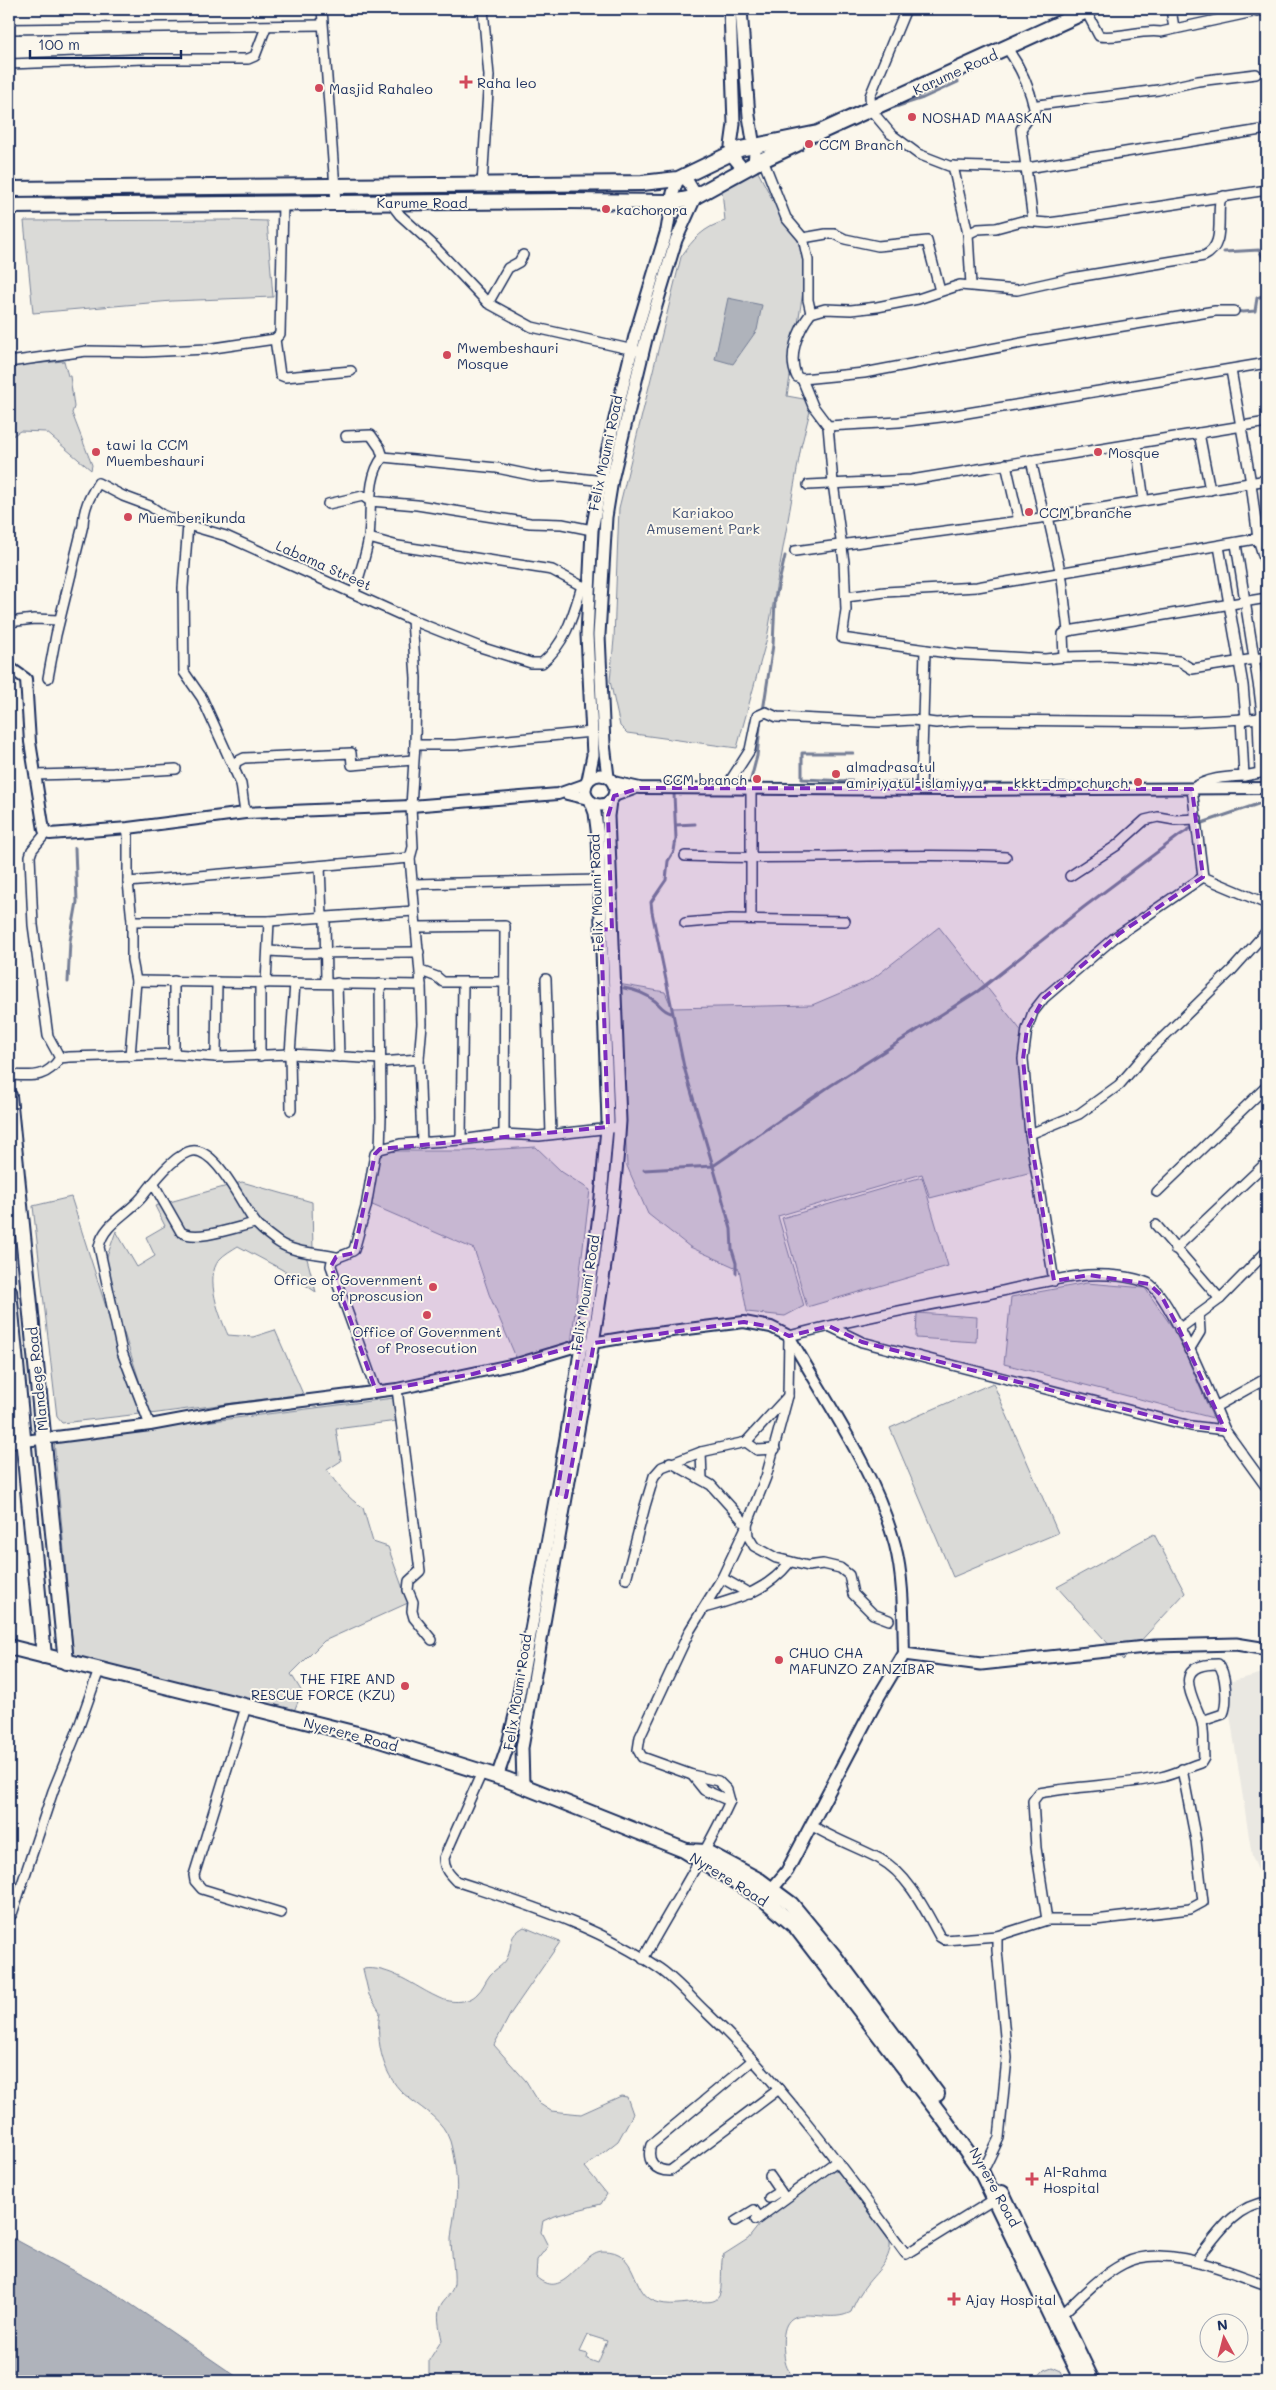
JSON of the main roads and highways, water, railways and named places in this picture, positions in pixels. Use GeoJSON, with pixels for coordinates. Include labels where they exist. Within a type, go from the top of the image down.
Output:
{"type":"FeatureCollection","features":[{"type":"Feature","properties":{"kind":"main road"},"geometry":{"type":"LineString","coordinates":[[730,9],[734,124],[732,153],[753,165],[753,145],[748,116],[741,9]]}},
{"type":"Feature","properties":{"kind":"main road","name":"Karume Road"},"geometry":{"type":"LineString","coordinates":[[9,206],[336,202],[672,202],[694,197],[818,133],[1088,10]]}},
{"type":"Feature","properties":{"kind":"main road","name":"Karume Road"},"geometry":{"type":"LineString","coordinates":[[9,189],[642,183],[682,178],[732,153],[753,145],[779,142],[818,133]]}},
{"type":"Feature","properties":{"kind":"main road"},"geometry":{"type":"LineString","coordinates":[[682,178],[694,192],[694,197]]}},
{"type":"Feature","properties":{"kind":"main road","name":"Felix Moumi Road"},"geometry":{"type":"LineString","coordinates":[[611,780],[604,744],[599,635],[600,484],[637,351],[667,230],[672,202],[682,178]]}},
{"type":"Feature","properties":{"kind":"main road","name":"Felix Moumi Road"},"geometry":{"type":"LineString","coordinates":[[587,782],[593,755],[585,586],[592,530],[600,516],[612,480],[637,351],[676,240],[693,206],[694,197]]}},
{"type":"Feature","properties":{"kind":"main road"},"geometry":{"type":"LineString","coordinates":[[600,775],[611,780],[612,798],[598,805],[589,801],[585,792],[587,782],[600,775]]}},
{"type":"Feature","properties":{"kind":"main road","name":"Felix Moumi Road"},"geometry":{"type":"LineString","coordinates":[[497,1777],[507,1748],[515,1715],[594,1343],[614,1202],[620,1127],[610,1003],[607,930],[608,816],[612,798]]}},
{"type":"Feature","properties":{"kind":"main road","name":"Felix Moumi Road"},"geometry":{"type":"LineString","coordinates":[[589,801],[595,813],[598,837],[599,880],[607,930]]}},
{"type":"Feature","properties":{"kind":"main road","name":"Felix Moumi Road"},"geometry":{"type":"LineString","coordinates":[[562,1496],[580,1345],[599,1214],[607,1127],[610,1003]]}},
{"type":"Feature","properties":{"kind":"main road","name":"Mlandege Road"},"geometry":{"type":"LineString","coordinates":[[9,1096],[12,1154],[66,1662]]}},
{"type":"Feature","properties":{"kind":"main road","name":"Mlandege Road"},"geometry":{"type":"LineString","coordinates":[[9,1291],[16,1442],[44,1656]]}},
{"type":"Feature","properties":{"kind":"main road","name":"Felix Moumi Road"},"geometry":{"type":"LineString","coordinates":[[523,1785],[522,1748],[557,1522]]}},
{"type":"Feature","properties":{"kind":"main road"},"geometry":{"type":"LineString","coordinates":[[767,1895],[787,1871],[879,1696],[904,1654],[981,1664],[1156,1646],[1236,1644],[1267,1649]]}},
{"type":"Feature","properties":{"kind":"main road","name":"Nyerere Road"},"geometry":{"type":"LineString","coordinates":[[9,1647],[374,1738],[523,1785],[684,1850]]}},
{"type":"Feature","properties":{"kind":"main road","name":"Nyrere Road"},"geometry":{"type":"LineString","coordinates":[[684,1850],[702,1856],[767,1895],[791,1904],[834,1956],[947,2107],[986,2165],[998,2197],[1056,2320],[1082,2381]]}},
{"type":"Feature","properties":{"kind":"main road","name":"Nyrere Road"},"geometry":{"type":"LineString","coordinates":[[767,1895],[796,1928],[943,2118],[998,2197]]}},
{"type":"Feature","properties":{"kind":"main road","name":"Nyrere Road"},"geometry":{"type":"LineString","coordinates":[[1056,2320],[1092,2381]]}},
{"type":"Feature","properties":{"kind":"waterway"},"geometry":{"type":"LineString","coordinates":[[880,112],[923,98],[958,82]]}},
{"type":"Feature","properties":{"kind":"waterway"},"geometry":{"type":"LineString","coordinates":[[1224,252],[1259,250],[1267,265]]}},
{"type":"Feature","properties":{"kind":"waterway"},"geometry":{"type":"LineString","coordinates":[[1235,311],[1255,311],[1257,298],[1265,295]]}},
{"type":"Feature","properties":{"kind":"waterway"},"geometry":{"type":"LineString","coordinates":[[763,711],[773,645],[775,600],[785,556]]}},
{"type":"Feature","properties":{"kind":"waterway"},"geometry":{"type":"LineString","coordinates":[[750,783],[757,756],[761,717]]}},
{"type":"Feature","properties":{"kind":"waterway"},"geometry":{"type":"LineString","coordinates":[[853,753],[802,753],[802,779],[978,783],[992,785]]}},
{"type":"Feature","properties":{"kind":"waterway"},"geometry":{"type":"LineString","coordinates":[[644,1170],[713,1166],[684,1067],[652,912],[651,902],[666,880],[668,861],[674,851],[676,839],[674,794]]}},
{"type":"Feature","properties":{"kind":"waterway"},"geometry":{"type":"LineString","coordinates":[[736,1273],[731,1229],[713,1166],[830,1086],[978,991],[1084,907],[1180,835],[1196,825],[1267,801]]}},
{"type":"Feature","properties":{"kind":"waterway"},"geometry":{"type":"LineString","coordinates":[[676,825],[695,824]]}},
{"type":"Feature","properties":{"kind":"waterway"},"geometry":{"type":"LineString","coordinates":[[68,982],[70,941],[77,902],[75,848]]}},
{"type":"Feature","properties":{"kind":"waterway"},"geometry":{"type":"LineString","coordinates":[[624,988],[644,994],[664,1010],[671,1013]]}},
{"type":"Feature","properties":{"kind":"place","name":"Raha leo"},"geometry":{"type":"Point","coordinates":[466,82]}},
{"type":"Feature","properties":{"kind":"place","name":"Masjid Rahaleo"},"geometry":{"type":"Point","coordinates":[319,88]}},
{"type":"Feature","properties":{"kind":"place","name":"NOSHAD MAASKAN"},"geometry":{"type":"Point","coordinates":[912,117]}},
{"type":"Feature","properties":{"kind":"place","name":"CCM Branch"},"geometry":{"type":"Point","coordinates":[809,144]}},
{"type":"Feature","properties":{"kind":"place","name":"kachorora"},"geometry":{"type":"Point","coordinates":[606,209]}},
{"type":"Feature","properties":{"kind":"place","name":"Mwembeshauri Mosque"},"geometry":{"type":"Point","coordinates":[447,355]}},
{"type":"Feature","properties":{"kind":"place","name":"tawi la CCM Muembeshauri"},"geometry":{"type":"Point","coordinates":[96,452]}},
{"type":"Feature","properties":{"kind":"place","name":"Mosque"},"geometry":{"type":"Point","coordinates":[1098,452]}},
{"type":"Feature","properties":{"kind":"place","name":"CCM branche"},"geometry":{"type":"Point","coordinates":[1029,512]}},
{"type":"Feature","properties":{"kind":"place","name":"Muemberikunda"},"geometry":{"type":"Point","coordinates":[128,517]}},
{"type":"Feature","properties":{"kind":"place","name":"almadrasatul amiriyatul-islamiyya"},"geometry":{"type":"Point","coordinates":[836,774]}},
{"type":"Feature","properties":{"kind":"place","name":"CCM branch"},"geometry":{"type":"Point","coordinates":[757,779]}},
{"type":"Feature","properties":{"kind":"place","name":"kkkt-dmp church"},"geometry":{"type":"Point","coordinates":[1138,782]}},
{"type":"Feature","properties":{"kind":"place","name":"Office of Government of proscusion"},"geometry":{"type":"Point","coordinates":[433,1287]}},
{"type":"Feature","properties":{"kind":"place","name":"Office of Government of Prosecution"},"geometry":{"type":"Point","coordinates":[427,1315]}},
{"type":"Feature","properties":{"kind":"place","name":"CHUO CHA MAFUNZO ZANZIBAR"},"geometry":{"type":"Point","coordinates":[779,1660]}},
{"type":"Feature","properties":{"kind":"place","name":"THE FIRE AND RESCUE FORCE (KZU)"},"geometry":{"type":"Point","coordinates":[405,1686]}},
{"type":"Feature","properties":{"kind":"place","name":"Al-Rahma Hospital"},"geometry":{"type":"Point","coordinates":[1032,2179]}},
{"type":"Feature","properties":{"kind":"place","name":"Ajay Hospital"},"geometry":{"type":"Point","coordinates":[954,2299]}},
{"type":"Feature","properties":{"kind":"park label","name":"Kariakoo Amusement Park"},"geometry":{"type":"Point","coordinates":[703,520]}}]}
